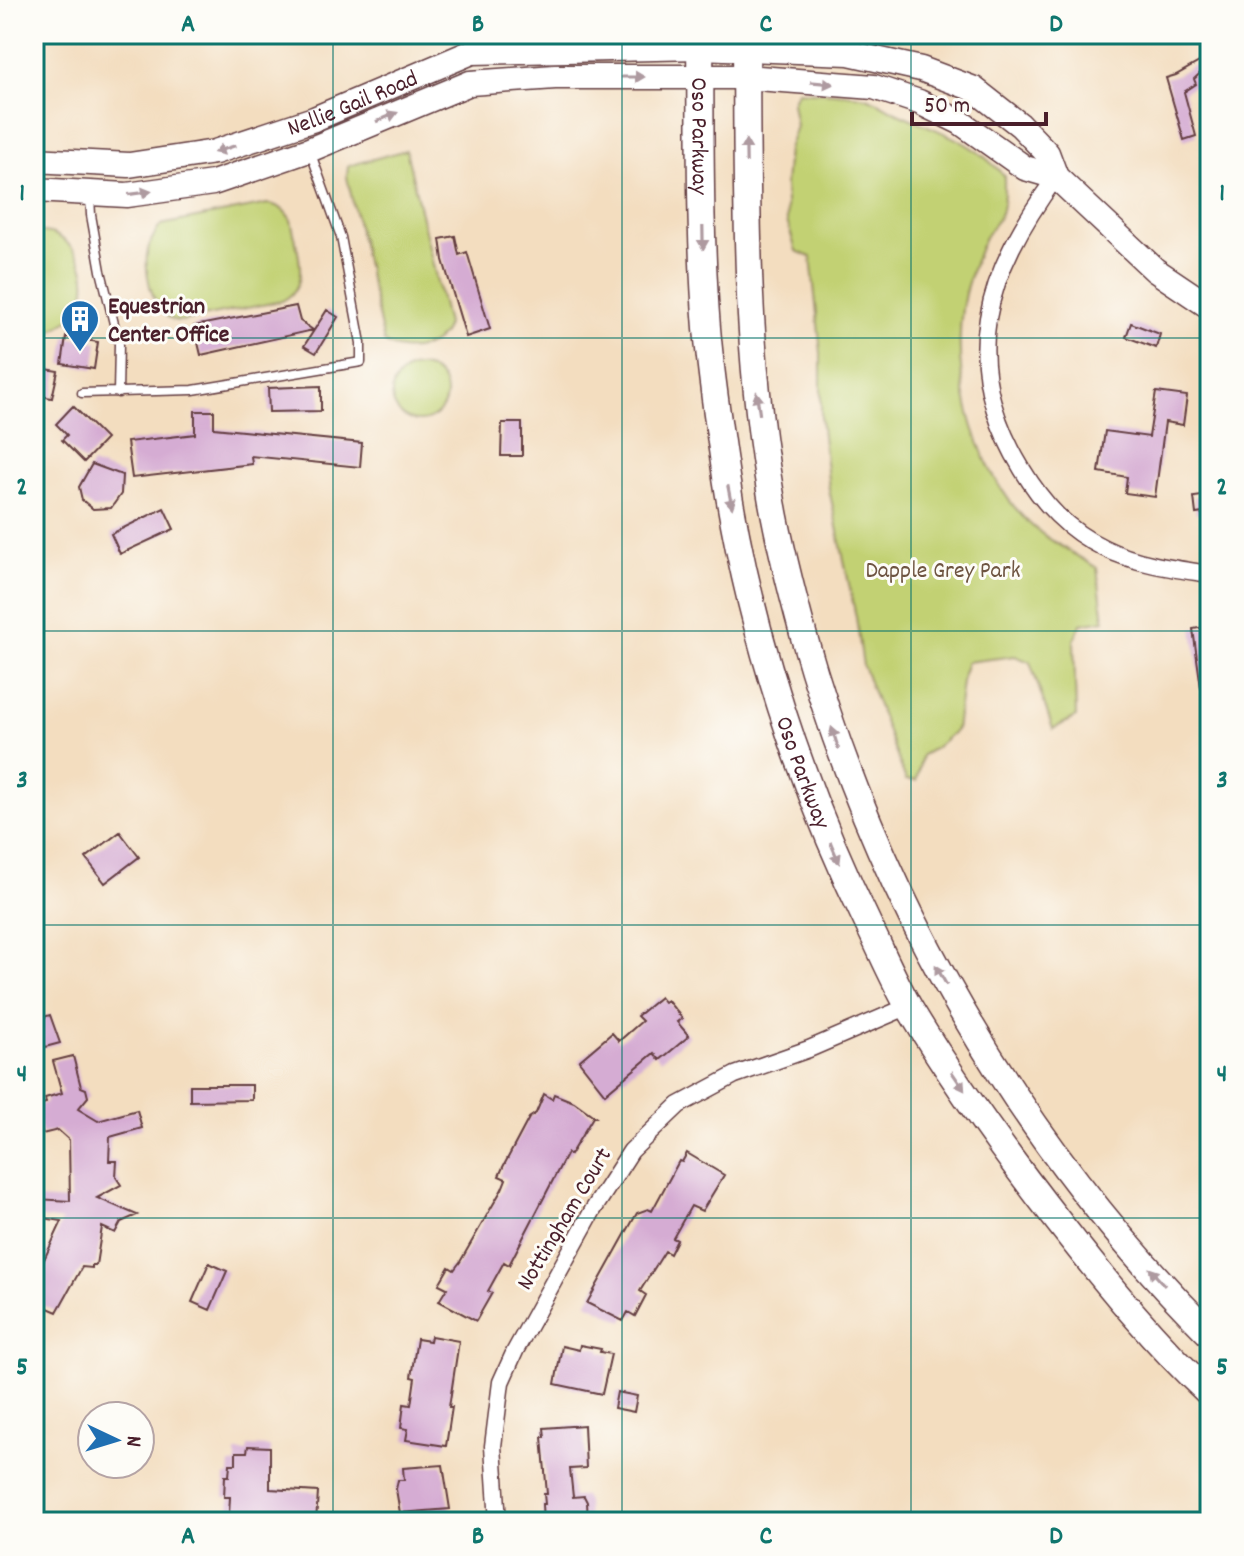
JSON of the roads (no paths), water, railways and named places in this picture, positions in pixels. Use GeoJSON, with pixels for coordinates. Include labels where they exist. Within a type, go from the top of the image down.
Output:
{"type":"FeatureCollection","features":[{"type":"Feature","properties":{"kind":"main road","name":"Oso Parkway"},"geometry":{"type":"LineString","coordinates":[[700,41],[707,328],[727,480],[741,552],[775,684],[815,805],[847,882],[909,1006],[981,1117],[1042,1202],[1138,1319],[1210,1394]]}},
{"type":"Feature","properties":{"kind":"main road","name":"Oso Parkway"},"geometry":{"type":"LineString","coordinates":[[746,41],[747,257],[756,386],[769,485],[787,575],[837,745],[874,836],[937,968],[985,1052],[1065,1168],[1146,1266],[1210,1334]]}},
{"type":"Feature","properties":{"kind":"street","name":"Nellie Gail Road"},"geometry":{"type":"LineString","coordinates":[[34,160],[129,165],[215,152],[299,124],[472,52],[746,41],[849,53],[921,69],[974,89],[1020,125],[1047,153],[1056,177],[1155,270],[1210,307]]}},
{"type":"Feature","properties":{"kind":"street","name":"Nellie Gail Road"},"geometry":{"type":"LineString","coordinates":[[34,190],[127,195],[213,183],[309,150],[470,83],[555,77],[745,77],[874,87],[919,102],[960,122],[1025,168],[1056,177]]}},
{"type":"Feature","properties":{"kind":"street"},"geometry":{"type":"LineString","coordinates":[[1056,177],[1027,217],[1009,249],[989,311],[985,351],[989,394],[1001,432],[1040,500],[1071,528],[1104,548],[1143,562],[1210,574]]}},
{"type":"Feature","properties":{"kind":"street","name":"Nottingham Court"},"geometry":{"type":"LineString","coordinates":[[498,1522],[493,1446],[495,1410],[501,1382],[593,1210],[631,1151],[679,1105],[735,1075],[809,1049],[909,1006]]}},
{"type":"Feature","properties":{"kind":"lane"},"geometry":{"type":"LineString","coordinates":[[82,393],[193,390],[361,362],[361,343],[341,237],[299,124]]}},
{"type":"Feature","properties":{"kind":"lane"},"geometry":{"type":"LineString","coordinates":[[90,194],[101,271],[119,344],[118,393]]}},
{"type":"Feature","properties":{"kind":"place","name":"Equestrian Center Office"},"geometry":{"type":"Point","coordinates":[80,353]}},
{"type":"Feature","properties":{"kind":"park label","name":"Dapple Grey Park"},"geometry":{"type":"Point","coordinates":[943,569]}}]}
